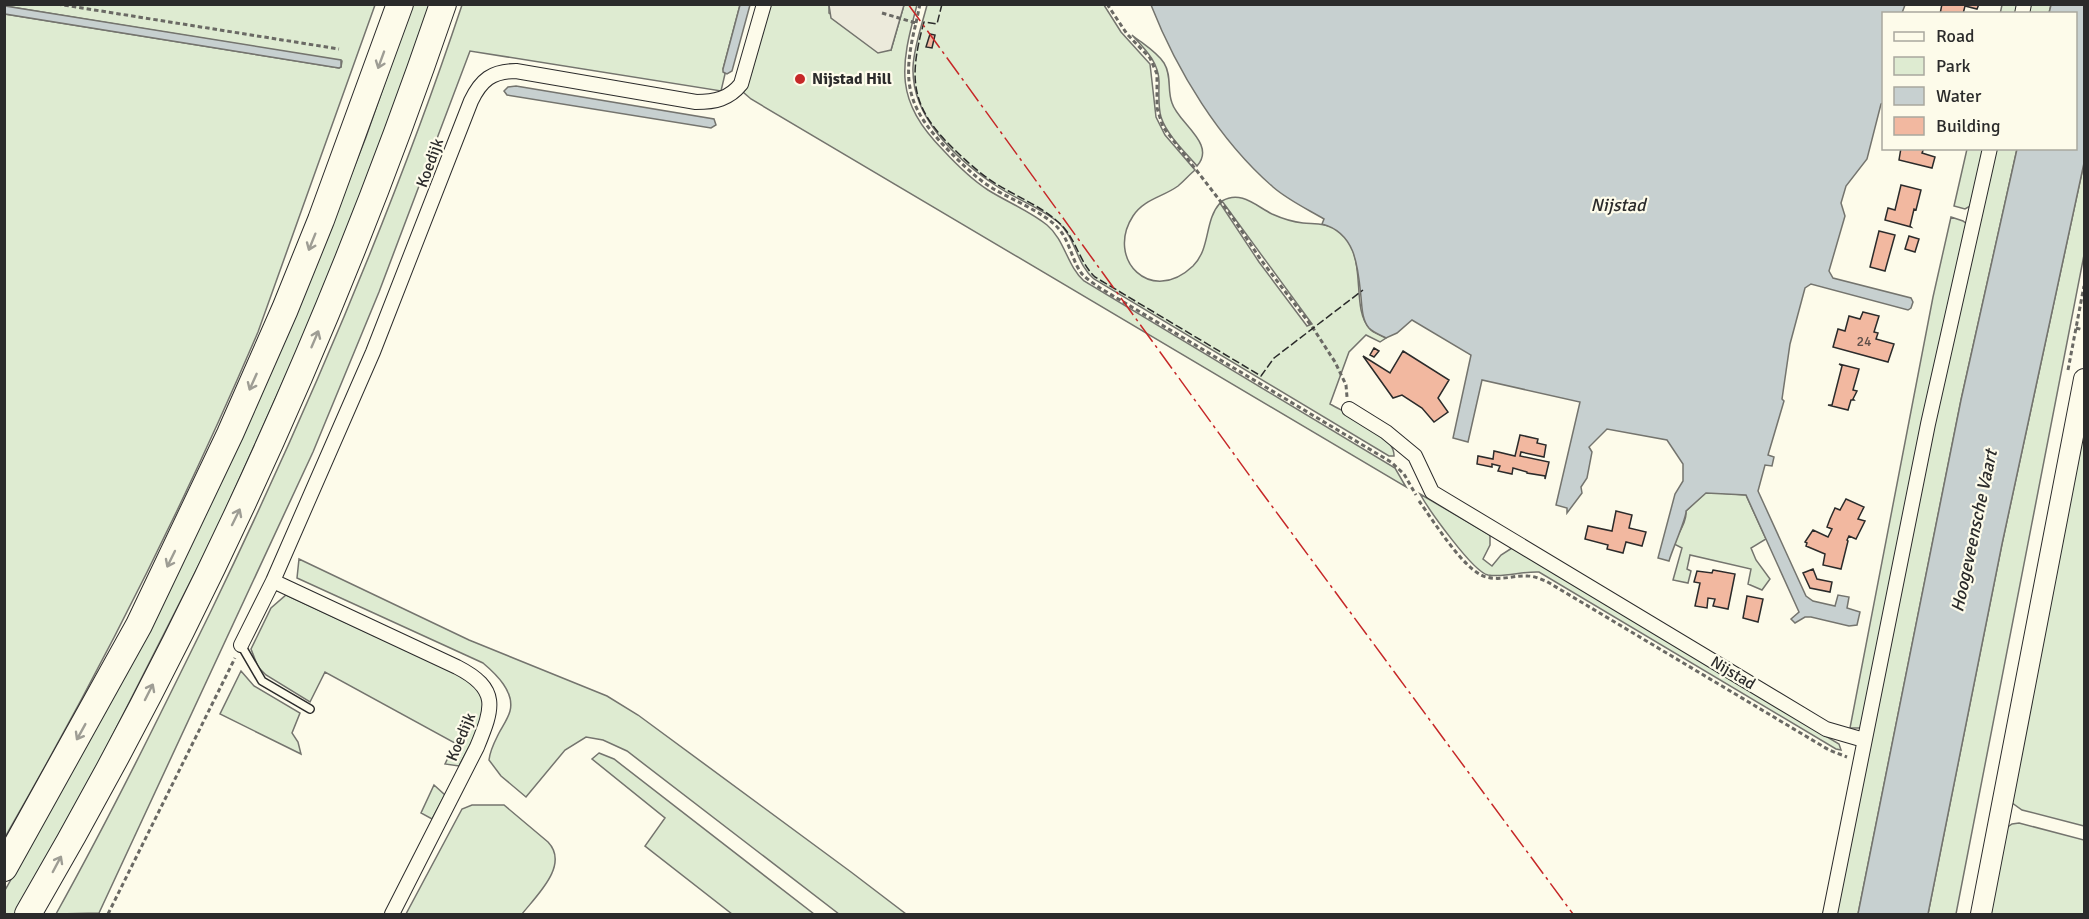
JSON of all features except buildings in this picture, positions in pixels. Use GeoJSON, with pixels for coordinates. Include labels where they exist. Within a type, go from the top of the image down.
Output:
{"type":"FeatureCollection","features":[{"type":"Feature","properties":{"kind":"highway"},"geometry":{"type":"LineString","coordinates":[[4,868],[139,625],[230,434],[321,220],[400,4]]}},
{"type":"Feature","properties":{"kind":"highway"},"geometry":{"type":"LineString","coordinates":[[28,915],[146,698],[220,550],[286,408],[358,236],[418,78],[442,4]]}},
{"type":"Feature","properties":{"kind":"street","name":"Koedijk"},"geometry":{"type":"LineString","coordinates":[[241,645],[273,581],[374,352],[474,94],[483,82],[494,74],[516,71],[688,100],[716,102],[734,92],[741,84],[764,4]]}},
{"type":"Feature","properties":{"kind":"street"},"geometry":{"type":"LineString","coordinates":[[1830,915],[1928,424],[1990,150]]}},
{"type":"Feature","properties":{"kind":"street"},"geometry":{"type":"LineString","coordinates":[[1981,915],[2085,379]]}},
{"type":"Feature","properties":{"kind":"street","name":"Nijstad"},"geometry":{"type":"LineString","coordinates":[[1349,409],[1386,432],[1415,456],[1432,492],[1826,729],[1864,740]]}},
{"type":"Feature","properties":{"kind":"street","name":"Koedijk"},"geometry":{"type":"LineString","coordinates":[[273,581],[472,675],[482,683],[489,695],[488,722],[393,915]]}},
{"type":"Feature","properties":{"kind":"lane"},"geometry":{"type":"LineString","coordinates":[[241,645],[262,681],[310,709]]}},
{"type":"Feature","properties":{"kind":"path"},"geometry":{"type":"LineString","coordinates":[[57,4],[339,49]]}},
{"type":"Feature","properties":{"kind":"path"},"geometry":{"type":"LineString","coordinates":[[920,4],[911,44],[909,71],[913,100],[922,119],[930,131],[978,178],[1042,216],[1059,229],[1082,273],[1090,281],[1391,462],[1404,474],[1419,501],[1452,548],[1474,571],[1485,577],[1506,579],[1527,576],[1546,580],[1829,750],[1860,761]]}},
{"type":"Feature","properties":{"kind":"path"},"geometry":{"type":"LineString","coordinates":[[1107,4],[1126,34],[1150,58],[1157,74],[1157,108],[1163,127],[1231,215],[1261,260],[1319,336],[1346,386],[1349,409]]}},
{"type":"Feature","properties":{"kind":"path"},"geometry":{"type":"LineString","coordinates":[[882,13],[916,23]]}},
{"type":"Feature","properties":{"kind":"path"},"geometry":{"type":"LineString","coordinates":[[2076,328],[2085,330]]}},
{"type":"Feature","properties":{"kind":"path"},"geometry":{"type":"LineString","coordinates":[[108,915],[241,645]]}},
{"type":"Feature","properties":{"kind":"green space"},"geometry":{"type":"Polygon","coordinates":[[[5,5],[375,5],[258,332],[230,397],[107,651],[5,837],[5,14],[339,68],[342,61],[5,5]]]}},
{"type":"Feature","properties":{"kind":"green space"},"geometry":{"type":"Polygon","coordinates":[[[412,5],[430,5],[364,189],[308,326],[215,533],[102,756],[15,914],[5,914],[4,892],[103,716],[158,609],[303,297],[366,137],[412,5]]]}},
{"type":"Feature","properties":{"kind":"green space"},"geometry":{"type":"Polygon","coordinates":[[[462,5],[740,5],[723,69],[725,74],[721,91],[470,51],[379,292],[313,452],[99,913],[56,914],[154,726],[281,462],[377,236],[462,5]]]}},
{"type":"Feature","properties":{"kind":"green space"},"geometry":{"type":"Polygon","coordinates":[[[770,5],[829,5],[829,13],[891,50],[904,5],[917,5],[905,65],[905,83],[909,99],[916,116],[928,133],[959,167],[988,190],[1047,225],[1058,238],[1078,275],[1084,281],[1395,468],[1406,487],[751,99],[743,92],[751,74],[770,5]]]}},
{"type":"Feature","properties":{"kind":"green space"},"geometry":{"type":"Polygon","coordinates":[[[927,5],[1104,5],[1121,32],[1150,64],[1156,117],[1165,135],[1195,170],[1178,186],[1137,210],[1126,232],[1125,248],[1129,261],[1137,272],[1148,279],[1162,281],[1177,277],[1193,266],[1203,251],[1212,218],[1220,203],[1259,262],[1307,326],[1312,324],[1222,201],[1229,198],[1242,198],[1287,220],[1330,226],[1346,237],[1353,249],[1360,306],[1364,319],[1371,330],[1386,338],[1380,342],[1366,335],[1349,352],[1330,404],[1379,433],[1387,440],[1394,456],[1389,456],[1094,279],[1083,266],[1069,236],[1058,222],[995,185],[965,163],[939,135],[928,119],[919,103],[914,85],[915,51],[927,5]]]}},
{"type":"Feature","properties":{"kind":"green space"},"geometry":{"type":"Polygon","coordinates":[[[2002,5],[2019,5],[2017,12],[2000,12],[2002,5]]]}},
{"type":"Feature","properties":{"kind":"green space"},"geometry":{"type":"Polygon","coordinates":[[[2029,5],[2051,5],[2049,12],[2027,12],[2029,5]]]}},
{"type":"Feature","properties":{"kind":"green space"},"geometry":{"type":"Polygon","coordinates":[[[1132,35],[1164,63],[1168,73],[1172,103],[1194,134],[1202,150],[1202,158],[1197,166],[1164,124],[1159,109],[1157,69],[1151,57],[1132,35]]]}},
{"type":"Feature","properties":{"kind":"green space"},"geometry":{"type":"Polygon","coordinates":[[[1967,150],[1985,150],[1972,205],[1965,209],[1954,206],[1967,150]]]}},
{"type":"Feature","properties":{"kind":"green space"},"geometry":{"type":"Polygon","coordinates":[[[1995,150],[2017,150],[1961,400],[1858,914],[1834,914],[1932,425],[1995,150]]]}},
{"type":"Feature","properties":{"kind":"green space"},"geometry":{"type":"Polygon","coordinates":[[[2084,163],[2084,255],[1956,914],[1928,914],[2002,544],[2084,163]]]}},
{"type":"Feature","properties":{"kind":"green space"},"geometry":{"type":"Polygon","coordinates":[[[1951,217],[1968,225],[1861,728],[1850,728],[1933,297],[1951,217]]]}},
{"type":"Feature","properties":{"kind":"green space"},"geometry":{"type":"Polygon","coordinates":[[[2084,411],[2084,826],[2022,810],[2008,800],[2084,411]]]}},
{"type":"Feature","properties":{"kind":"green space"},"geometry":{"type":"Polygon","coordinates":[[[1706,492],[1746,495],[1766,539],[1751,548],[1756,560],[1770,579],[1762,590],[1748,584],[1751,569],[1690,555],[1687,569],[1691,571],[1688,583],[1673,580],[1682,548],[1674,544],[1684,523],[1686,511],[1706,492]]]}},
{"type":"Feature","properties":{"kind":"green space"},"geometry":{"type":"Polygon","coordinates":[[[1420,494],[1490,535],[1490,545],[1483,559],[1492,566],[1501,555],[1512,548],[1839,744],[1841,750],[1539,572],[1494,576],[1481,571],[1452,539],[1420,494]]]}},
{"type":"Feature","properties":{"kind":"green space"},"geometry":{"type":"Polygon","coordinates":[[[299,559],[469,640],[607,696],[638,715],[906,914],[839,914],[627,751],[603,740],[586,737],[565,750],[526,797],[501,776],[489,760],[492,746],[509,714],[511,704],[507,690],[493,672],[483,663],[297,578],[299,559]]]}},
{"type":"Feature","properties":{"kind":"green space"},"geometry":{"type":"Polygon","coordinates":[[[286,595],[464,677],[478,687],[483,698],[481,717],[459,766],[445,764],[455,743],[325,672],[310,702],[266,675],[258,667],[251,649],[271,608],[286,595]]]}},
{"type":"Feature","properties":{"kind":"green space"},"geometry":{"type":"Polygon","coordinates":[[[241,671],[254,686],[300,713],[292,733],[298,742],[301,754],[220,714],[241,671]]]}},
{"type":"Feature","properties":{"kind":"green space"},"geometry":{"type":"Polygon","coordinates":[[[599,753],[614,759],[814,914],[732,914],[645,846],[665,818],[592,759],[599,753]]]}},
{"type":"Feature","properties":{"kind":"green space"},"geometry":{"type":"Polygon","coordinates":[[[434,785],[445,795],[432,819],[421,813],[434,785]]]}},
{"type":"Feature","properties":{"kind":"green space"},"geometry":{"type":"Polygon","coordinates":[[[472,805],[504,805],[548,842],[554,851],[555,860],[548,880],[522,914],[406,914],[462,809],[472,805]]]}},
{"type":"Feature","properties":{"kind":"green space"},"geometry":{"type":"Polygon","coordinates":[[[2019,823],[2084,840],[2084,914],[1987,914],[2002,831],[2012,824],[2019,823]]]}},
{"type":"Feature","properties":{"kind":"shaded area"},"geometry":{"type":"Polygon","coordinates":[[[829,5],[904,5],[891,50],[878,53],[831,18],[829,5]]]}},
{"type":"Feature","properties":{"kind":"water"},"geometry":{"type":"Polygon","coordinates":[[[740,5],[750,5],[732,71],[727,74],[723,72],[723,69],[740,5]]]}},
{"type":"Feature","properties":{"kind":"water","name":"Nijstad"},"geometry":{"type":"Polygon","coordinates":[[[1151,5],[1905,5],[1902,12],[1882,12],[1882,104],[1867,159],[1846,186],[1841,203],[1845,216],[1829,271],[1833,278],[1911,298],[1913,302],[1908,310],[1811,284],[1805,288],[1790,344],[1782,399],[1784,401],[1768,455],[1774,457],[1772,466],[1765,465],[1758,491],[1806,596],[1813,601],[1835,606],[1838,595],[1849,597],[1847,608],[1860,612],[1857,625],[1849,626],[1811,617],[1805,617],[1795,623],[1791,619],[1799,612],[1746,495],[1706,493],[1686,511],[1669,561],[1658,558],[1675,494],[1683,481],[1683,464],[1667,440],[1607,429],[1589,447],[1592,452],[1587,478],[1581,487],[1582,493],[1567,513],[1567,508],[1556,505],[1580,402],[1482,380],[1468,442],[1453,438],[1471,355],[1412,320],[1397,333],[1386,338],[1369,328],[1363,313],[1356,263],[1348,243],[1333,228],[1322,224],[1324,219],[1273,187],[1235,148],[1201,103],[1161,30],[1151,5]]]}},
{"type":"Feature","properties":{"kind":"water","name":"Hoogeveensche Vaart"},"geometry":{"type":"Polygon","coordinates":[[[2051,5],[2084,5],[2084,163],[2002,544],[1928,914],[1858,914],[1961,400],[2017,150],[2077,150],[2077,12],[2049,12],[2051,5]]]}},
{"type":"Feature","properties":{"kind":"water"},"geometry":{"type":"Polygon","coordinates":[[[5,6],[341,60],[341,67],[5,14],[5,6]]]}},
{"type":"Feature","properties":{"kind":"water"},"geometry":{"type":"Polygon","coordinates":[[[516,86],[714,119],[716,125],[711,128],[507,95],[504,91],[508,87],[516,86]]]}},
{"type":"Feature","properties":{"kind":"fence"},"geometry":{"type":"LineString","coordinates":[[942,4],[937,24],[924,22],[919,43],[915,79],[923,109],[943,138],[978,171],[1057,221],[1069,234],[1089,271],[1095,277],[1261,376],[1274,358],[1363,290]]}},
{"type":"Feature","properties":{"kind":"power"},"geometry":{"type":"LineString","coordinates":[[908,4],[1260,490],[1573,914]]}},
{"type":"Feature","properties":{"kind":"place","name":"Nijstad Hill"},"geometry":{"type":"Point","coordinates":[800,79]}}]}
